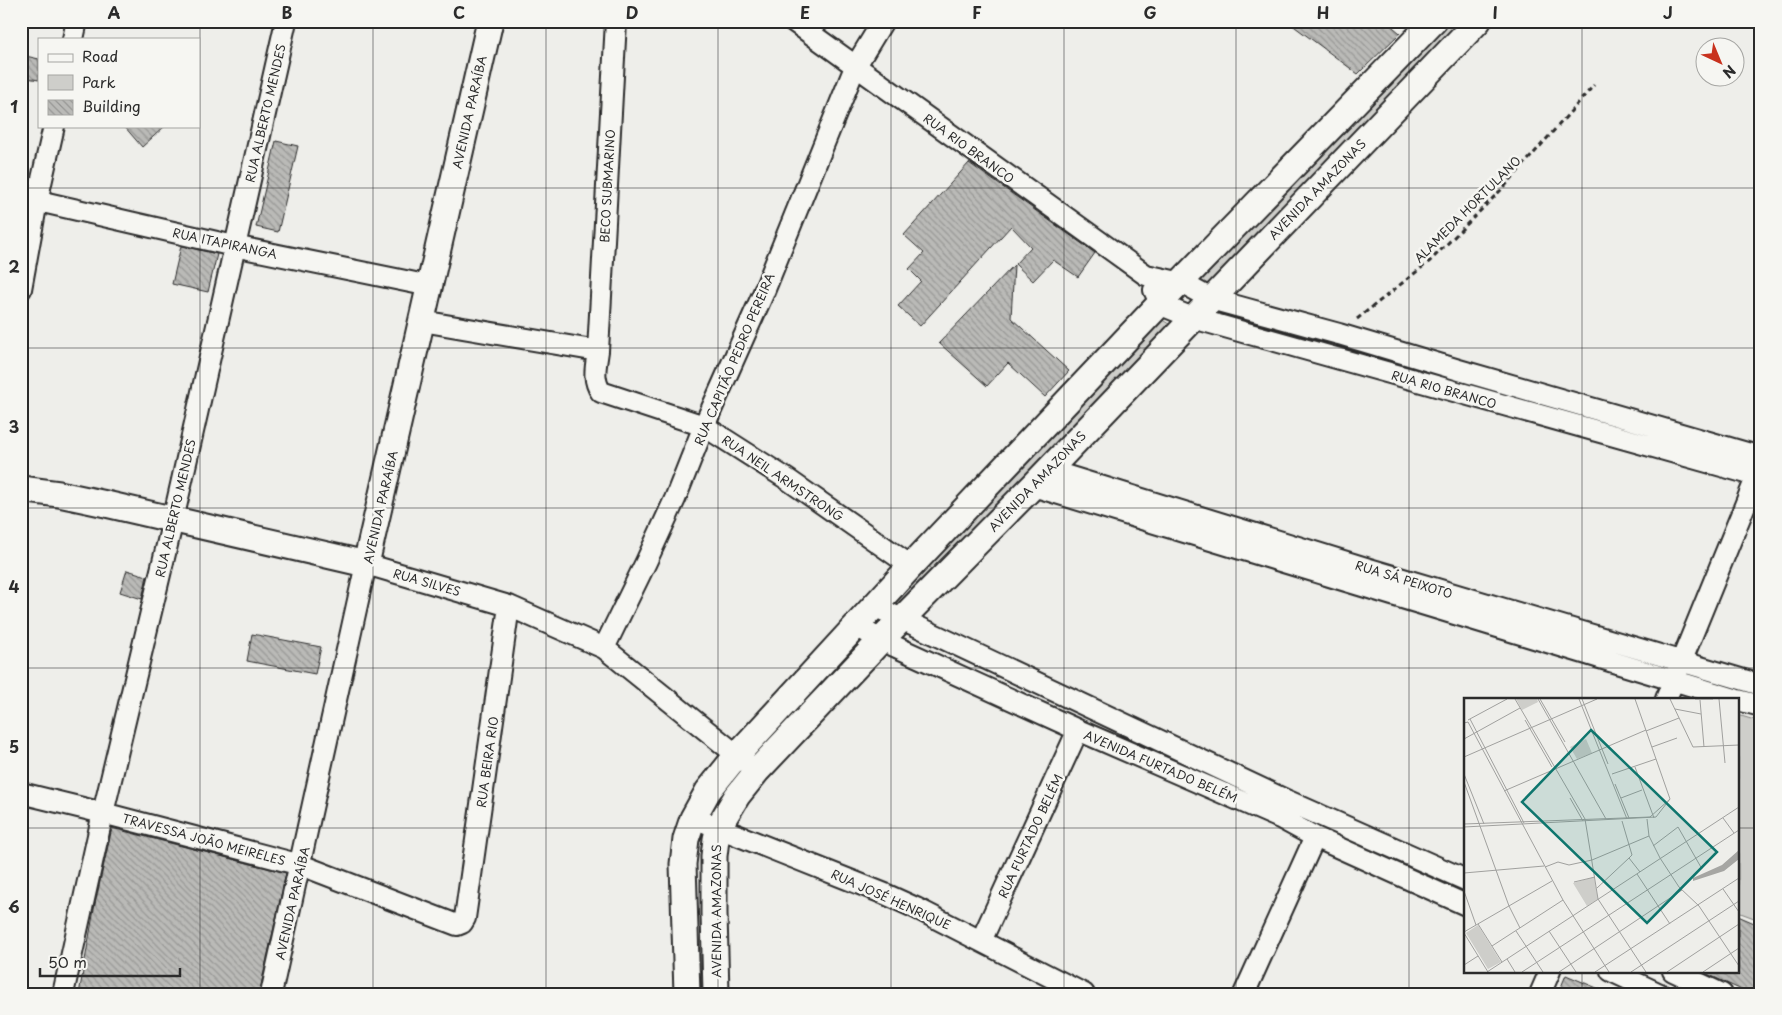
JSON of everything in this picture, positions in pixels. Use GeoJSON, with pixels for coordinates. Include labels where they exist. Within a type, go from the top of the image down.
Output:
{"type":"FeatureCollection","features":[{"type":"Feature","properties":{"kind":"street"},"geometry":{"type":"LineString","coordinates":[[73,38],[77,21]]}},
{"type":"Feature","properties":{"kind":"street","name":"RUA ALBERTO MENDES"},"geometry":{"type":"LineString","coordinates":[[63,994],[286,21]]}},
{"type":"Feature","properties":{"kind":"street","name":"AVENIDA PARAÍBA"},"geometry":{"type":"LineString","coordinates":[[271,994],[366,564],[490,21]]}},
{"type":"Feature","properties":{"kind":"street","name":"BECO SUBMARINO"},"geometry":{"type":"LineString","coordinates":[[598,351],[616,21]]}},
{"type":"Feature","properties":{"kind":"street","name":"RUA RIO BRANCO"},"geometry":{"type":"LineString","coordinates":[[792,21],[1146,275],[1182,282],[1210,299],[1339,334],[1469,373],[1760,469]]}},
{"type":"Feature","properties":{"kind":"street","name":"RUA CAPITÃO PEDRO PEREIRA"},"geometry":{"type":"LineString","coordinates":[[604,648],[659,535],[704,426],[763,294],[856,67],[883,21]]}},
{"type":"Feature","properties":{"kind":"street"},"geometry":{"type":"LineString","coordinates":[[687,994],[682,864],[686,839],[693,818],[708,791],[737,755],[911,566],[1434,21]]}},
{"type":"Feature","properties":{"kind":"street","name":"AVENIDA AMAZONAS"},"geometry":{"type":"LineString","coordinates":[[716,994],[714,856],[719,826],[738,796],[757,772],[880,640],[1040,478],[1478,21]]}},
{"type":"Feature","properties":{"kind":"street"},"geometry":{"type":"LineString","coordinates":[[21,289],[29,199],[53,128]]}},
{"type":"Feature","properties":{"kind":"street","name":"RUA ITAPIRANGA"},"geometry":{"type":"LineString","coordinates":[[29,199],[234,246],[430,286]]}},
{"type":"Feature","properties":{"kind":"street","name":"RUA RIO BRANCO"},"geometry":{"type":"LineString","coordinates":[[1146,275],[1161,305],[1193,318],[1760,469]]}},
{"type":"Feature","properties":{"kind":"street"},"geometry":{"type":"LineString","coordinates":[[422,322],[598,351]]}},
{"type":"Feature","properties":{"kind":"street","name":"RUA NEIL ARMSTRONG"},"geometry":{"type":"LineString","coordinates":[[598,351],[594,377],[596,386],[601,392],[704,426],[787,479],[911,566]]}},
{"type":"Feature","properties":{"kind":"street"},"geometry":{"type":"LineString","coordinates":[[1666,698],[1760,469]]}},
{"type":"Feature","properties":{"kind":"street","name":"RUA SÁ PEIXOTO"},"geometry":{"type":"LineString","coordinates":[[1040,478],[1761,685]]}},
{"type":"Feature","properties":{"kind":"street","name":"RUA SÁ PEIXOTO"},"geometry":{"type":"LineString","coordinates":[[1040,478],[1734,698]]}},
{"type":"Feature","properties":{"kind":"street","name":"RUA SILVES"},"geometry":{"type":"LineString","coordinates":[[21,489],[59,494],[366,564],[509,606],[604,648],[757,772]]}},
{"type":"Feature","properties":{"kind":"street","name":"RUA BEIRA RIO"},"geometry":{"type":"LineString","coordinates":[[465,918],[509,606]]}},
{"type":"Feature","properties":{"kind":"street","name":"AVENIDA FURTADO BELÉM"},"geometry":{"type":"LineString","coordinates":[[874,606],[1284,809],[1315,837],[1464,904]]}},
{"type":"Feature","properties":{"kind":"street","name":"AVENIDA FURTADO BELÉM"},"geometry":{"type":"LineString","coordinates":[[856,626],[880,640],[1078,730],[1464,879]]}},
{"type":"Feature","properties":{"kind":"street","name":"RUA SÁ PEIXOTO"},"geometry":{"type":"LineString","coordinates":[[1740,700],[1761,706]]}},
{"type":"Feature","properties":{"kind":"street","name":"RUA FURTADO BELÉM"},"geometry":{"type":"LineString","coordinates":[[981,941],[1078,730]]}},
{"type":"Feature","properties":{"kind":"street","name":"TRAVESSA JOÃO MEIRELES"},"geometry":{"type":"LineString","coordinates":[[21,793],[301,865],[457,925],[462,923],[465,918]]}},
{"type":"Feature","properties":{"kind":"street","name":"RUA JOSÉ HENRIQUE"},"geometry":{"type":"LineString","coordinates":[[693,818],[719,826],[885,894],[947,923],[1084,994]]}},
{"type":"Feature","properties":{"kind":"street"},"geometry":{"type":"LineString","coordinates":[[1244,994],[1315,837]]}},
{"type":"Feature","properties":{"kind":"street"},"geometry":{"type":"LineString","coordinates":[[1540,994],[1550,972]]}},
{"type":"Feature","properties":{"kind":"street"},"geometry":{"type":"LineString","coordinates":[[1613,972],[1660,994]]}},
{"type":"Feature","properties":{"kind":"street"},"geometry":{"type":"LineString","coordinates":[[1675,972],[1722,994]]}},
{"type":"Feature","properties":{"kind":"path","name":"ALAMEDA HORTULANO"},"geometry":{"type":"LineString","coordinates":[[1339,334],[1430,261],[1505,186],[1594,85]]}},
{"type":"Feature","properties":{"kind":"green space"},"geometry":{"type":"Polygon","coordinates":[[[1446,21],[1468,21],[1210,288],[1196,279],[1446,21]]]}},
{"type":"Feature","properties":{"kind":"green space"},"geometry":{"type":"Polygon","coordinates":[[[1159,318],[1174,327],[905,608],[889,599],[1159,318]]]}},
{"type":"Feature","properties":{"kind":"green space"},"geometry":{"type":"Polygon","coordinates":[[[1740,716],[1761,722],[1761,897],[1754,918],[1740,913],[1740,716]]]}},
{"type":"Feature","properties":{"kind":"building"},"geometry":{"type":"Polygon","coordinates":[[[1287,21],[1386,21],[1400,33],[1358,74],[1287,21]]]}},
{"type":"Feature","properties":{"kind":"building"},"geometry":{"type":"Polygon","coordinates":[[[21,55],[38,59],[38,80],[21,77],[21,55]]]}},
{"type":"Feature","properties":{"kind":"building"},"geometry":{"type":"Polygon","coordinates":[[[126,128],[163,128],[142,147],[126,128]]]}},
{"type":"Feature","properties":{"kind":"building"},"geometry":{"type":"Polygon","coordinates":[[[276,141],[298,146],[278,232],[256,227],[276,141]]]}},
{"type":"Feature","properties":{"kind":"building"},"geometry":{"type":"Polygon","coordinates":[[[969,163],[1095,253],[1078,277],[1053,260],[1033,281],[1015,264],[1031,247],[1011,226],[920,326],[898,306],[921,281],[909,269],[924,253],[904,235],[969,163]]]}},
{"type":"Feature","properties":{"kind":"building"},"geometry":{"type":"Polygon","coordinates":[[[181,246],[217,254],[208,292],[172,284],[181,246]]]}},
{"type":"Feature","properties":{"kind":"building"},"geometry":{"type":"Polygon","coordinates":[[[1014,265],[1011,318],[1069,371],[1045,397],[1008,363],[987,386],[939,343],[1014,265]]]}},
{"type":"Feature","properties":{"kind":"building"},"geometry":{"type":"Polygon","coordinates":[[[127,570],[147,576],[142,599],[120,592],[127,570]]]}},
{"type":"Feature","properties":{"kind":"building"},"geometry":{"type":"Polygon","coordinates":[[[252,634],[321,647],[315,674],[247,661],[252,634]]]}},
{"type":"Feature","properties":{"kind":"building"},"geometry":{"type":"Polygon","coordinates":[[[112,828],[286,873],[259,994],[79,994],[95,904],[112,828]]]}},
{"type":"Feature","properties":{"kind":"building"},"geometry":{"type":"Polygon","coordinates":[[[1740,917],[1761,926],[1761,994],[1750,994],[1703,972],[1740,972],[1740,917]]]}},
{"type":"Feature","properties":{"kind":"building"},"geometry":{"type":"Polygon","coordinates":[[[1566,975],[1611,994],[1558,994],[1566,975]]]}}]}
